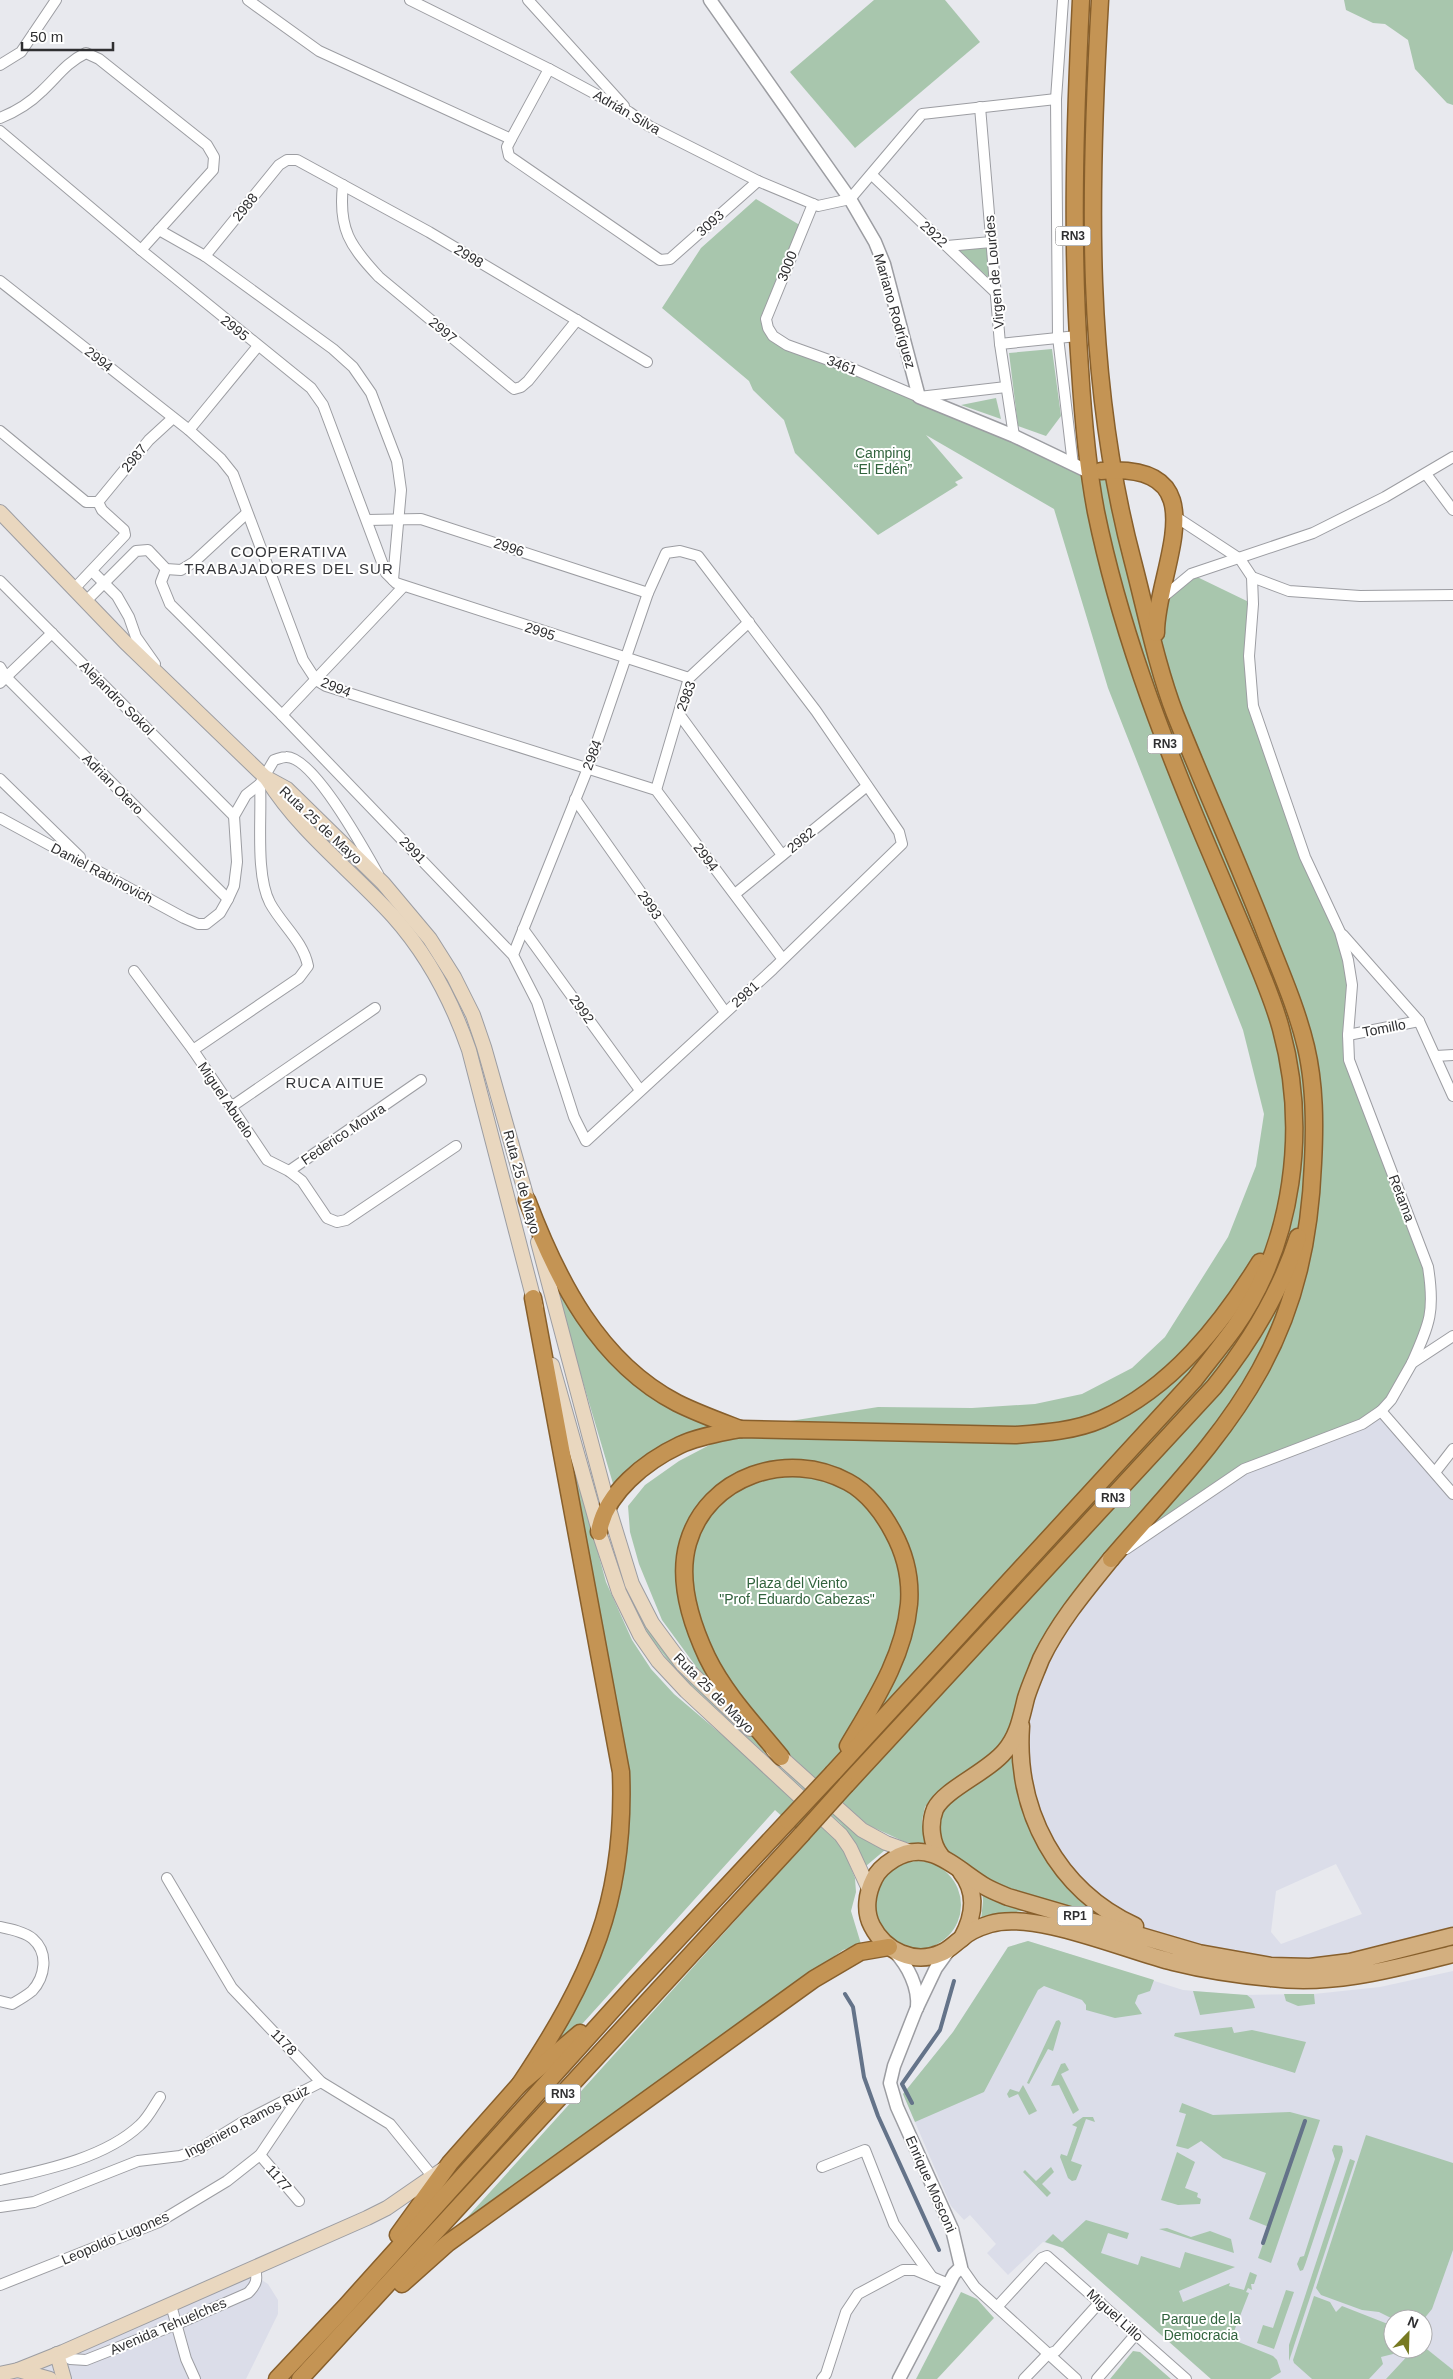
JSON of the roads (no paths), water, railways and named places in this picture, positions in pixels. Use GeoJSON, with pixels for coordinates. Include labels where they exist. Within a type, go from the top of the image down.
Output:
{"type":"FeatureCollection","features":[{"type":"Feature","properties":{"kind":"highway","name":"RN3"},"geometry":{"type":"LineString","coordinates":[[277,2379],[346,2307],[633,1987],[1195,1379],[1235,1327],[1249,1304],[1262,1279],[1281,1228],[1292,1170],[1295,1121],[1290,1072],[1281,1028],[1265,982],[1160,732],[1113,584],[1089,472],[1077,336],[1073,206],[1081,0]]}},
{"type":"Feature","properties":{"kind":"highway","name":"RN3"},"geometry":{"type":"LineString","coordinates":[[300,2379],[846,1785],[1178,1428],[1231,1366],[1262,1320],[1288,1264],[1301,1228],[1313,1169],[1313,1098],[1310,1064],[1302,1030],[1244,879],[1173,709],[1131,558],[1111,470],[1095,333],[1091,202],[1093,118],[1100,0]]}},
{"type":"Feature","properties":{"kind":"highway"},"geometry":{"type":"LineString","coordinates":[[1089,472],[1111,470],[1140,473],[1162,485],[1170,496],[1176,517],[1170,561],[1159,601],[1156,650]]}},
{"type":"Feature","properties":{"kind":"highway"},"geometry":{"type":"LineString","coordinates":[[1111,1559],[1212,1443],[1244,1397],[1272,1347],[1295,1291],[1302,1263],[1309,1224],[1313,1169]]}},
{"type":"Feature","properties":{"kind":"highway"},"geometry":{"type":"LineString","coordinates":[[527,1200],[543,1242],[560,1278],[593,1330],[612,1353],[633,1373],[677,1403],[740,1429]]}},
{"type":"Feature","properties":{"kind":"highway"},"geometry":{"type":"LineString","coordinates":[[599,1532],[602,1516],[608,1506],[640,1471],[659,1457],[682,1444],[740,1429],[1015,1435],[1051,1432],[1100,1420],[1133,1402],[1180,1365],[1235,1301],[1281,1228]]}},
{"type":"Feature","properties":{"kind":"highway"},"geometry":{"type":"LineString","coordinates":[[520,2084],[568,2008],[593,1957],[611,1895],[622,1820],[621,1772],[533,1298]]}},
{"type":"Feature","properties":{"kind":"highway"},"geometry":{"type":"LineString","coordinates":[[781,1757],[737,1703],[707,1656],[692,1621],[686,1590],[684,1565],[688,1544],[696,1522],[723,1490],[742,1478],[768,1469],[792,1468],[818,1472],[848,1482],[870,1500],[888,1522],[901,1546],[908,1573],[909,1604],[904,1630],[894,1662],[879,1693],[833,1772]]}},
{"type":"Feature","properties":{"kind":"highway"},"geometry":{"type":"LineString","coordinates":[[325,2354],[448,2243],[563,2158],[836,1964],[860,1952],[892,1949]]}},
{"type":"Feature","properties":{"kind":"highway"},"geometry":{"type":"LineString","coordinates":[[346,2307],[450,2164],[520,2084],[633,1987]]}},
{"type":"Feature","properties":{"kind":"main road","name":"Ruta 25 de Mayo"},"geometry":{"type":"LineString","coordinates":[[0,512],[85,602],[263,780],[282,804],[393,916],[420,950],[458,1020],[469,1050],[533,1298],[599,1532],[619,1592],[630,1618],[658,1661],[686,1691],[832,1825],[850,1848],[869,1889],[867,1905],[870,1921],[877,1936],[892,1949]]}},
{"type":"Feature","properties":{"kind":"main road","name":"Ruta 25 de Mayo"},"geometry":{"type":"LineString","coordinates":[[263,780],[287,789],[383,883],[430,939],[474,1014],[527,1200],[608,1506],[632,1584],[662,1638],[696,1679],[862,1830],[886,1843],[911,1852]]}},
{"type":"Feature","properties":{"kind":"main road"},"geometry":{"type":"LineString","coordinates":[[941,1856],[932,1838],[933,1816],[937,1806],[947,1795],[995,1762],[1014,1739],[1033,1678],[1053,1636],[1067,1613],[1111,1559]]}},
{"type":"Feature","properties":{"kind":"main road"},"geometry":{"type":"LineString","coordinates":[[1022,1716],[1021,1760],[1029,1805],[1043,1842],[1061,1869],[1076,1885],[1113,1915],[1147,1932],[1199,1953]]}},
{"type":"Feature","properties":{"kind":"main road"},"geometry":{"type":"LineString","coordinates":[[869,1889],[876,1875],[885,1864],[911,1852]]}},
{"type":"Feature","properties":{"kind":"main road","name":"RP1"},"geometry":{"type":"LineString","coordinates":[[911,1852],[941,1856],[986,1888],[1008,1897],[1199,1953],[1271,1966],[1310,1966],[1350,1962],[1453,1936]]}},
{"type":"Feature","properties":{"kind":"main road"},"geometry":{"type":"LineString","coordinates":[[956,1943],[970,1924],[972,1901],[966,1879],[957,1866]]}},
{"type":"Feature","properties":{"kind":"main road","name":"RP1"},"geometry":{"type":"LineString","coordinates":[[892,1949],[905,1955],[923,1957],[940,1954],[956,1943],[999,1922],[1024,1921],[1048,1926],[1172,1962],[1294,1980],[1325,1980],[1375,1973],[1453,1954]]}},
{"type":"Feature","properties":{"kind":"main road","name":"Avenida Tehuelches"},"geometry":{"type":"LineString","coordinates":[[0,2374],[18,2370],[60,2353],[255,2269],[367,2218],[387,2208],[450,2164]]}},
{"type":"Feature","properties":{"kind":"main road"},"geometry":{"type":"LineString","coordinates":[[60,2353],[64,2379]]}},
{"type":"Feature","properties":{"kind":"main road"},"geometry":{"type":"LineString","coordinates":[[18,2370],[50,2379]]}},
{"type":"Feature","properties":{"kind":"street"},"geometry":{"type":"LineString","coordinates":[[0,64],[21,52],[56,0]]}},
{"type":"Feature","properties":{"kind":"street"},"geometry":{"type":"LineString","coordinates":[[248,0],[319,51],[512,139],[549,69]]}},
{"type":"Feature","properties":{"kind":"street","name":"Adrián Silva"},"geometry":{"type":"LineString","coordinates":[[410,0],[549,69],[629,112],[649,126],[758,181],[818,206],[850,199]]}},
{"type":"Feature","properties":{"kind":"street"},"geometry":{"type":"LineString","coordinates":[[528,0],[629,112]]}},
{"type":"Feature","properties":{"kind":"street","name":"Mariano Rodríguez"},"geometry":{"type":"LineString","coordinates":[[710,0],[850,199],[875,242],[884,264],[920,397]]}},
{"type":"Feature","properties":{"kind":"street"},"geometry":{"type":"LineString","coordinates":[[1064,0],[1056,99],[1058,337],[1073,465]]}},
{"type":"Feature","properties":{"kind":"street"},"geometry":{"type":"LineString","coordinates":[[0,118],[25,106],[72,60],[86,53],[99,59],[207,145],[214,158],[213,170],[141,250]]}},
{"type":"Feature","properties":{"kind":"street"},"geometry":{"type":"LineString","coordinates":[[850,199],[922,114],[1056,99]]}},
{"type":"Feature","properties":{"kind":"street","name":"Virgen de Lourdes"},"geometry":{"type":"LineString","coordinates":[[980,107],[1000,344],[1014,436]]}},
{"type":"Feature","properties":{"kind":"street","name":"2995"},"geometry":{"type":"LineString","coordinates":[[0,131],[141,250],[311,388],[323,405],[386,573],[393,580],[403,587],[689,678]]}},
{"type":"Feature","properties":{"kind":"street","name":"3093"},"geometry":{"type":"LineString","coordinates":[[512,139],[507,147],[508,156],[660,260],[670,259],[758,181]]}},
{"type":"Feature","properties":{"kind":"street","name":"2998"},"geometry":{"type":"LineString","coordinates":[[287,160],[297,160],[430,232],[647,362]]}},
{"type":"Feature","properties":{"kind":"street","name":"2988"},"geometry":{"type":"LineString","coordinates":[[205,256],[279,165],[287,160]]}},
{"type":"Feature","properties":{"kind":"street","name":"2922"},"geometry":{"type":"LineString","coordinates":[[872,175],[996,292]]}},
{"type":"Feature","properties":{"kind":"street","name":"2997"},"geometry":{"type":"LineString","coordinates":[[343,185],[344,228],[350,243],[364,261],[378,277],[514,389],[521,387],[528,381],[577,320]]}},
{"type":"Feature","properties":{"kind":"street","name":"3000"},"geometry":{"type":"LineString","coordinates":[[768,328],[766,319],[813,204]]}},
{"type":"Feature","properties":{"kind":"street"},"geometry":{"type":"LineString","coordinates":[[159,230],[205,256],[307,329],[353,367],[371,393],[397,460],[401,490],[400,520],[393,580]]}},
{"type":"Feature","properties":{"kind":"street"},"geometry":{"type":"LineString","coordinates":[[947,246],[991,242]]}},
{"type":"Feature","properties":{"kind":"street","name":"2994"},"geometry":{"type":"LineString","coordinates":[[0,281],[189,430],[233,474],[303,660],[316,680],[326,686],[656,790],[782,958]]}},
{"type":"Feature","properties":{"kind":"street","name":"3461"},"geometry":{"type":"LineString","coordinates":[[768,328],[774,336],[787,344],[920,397]]}},
{"type":"Feature","properties":{"kind":"street"},"geometry":{"type":"LineString","coordinates":[[1000,344],[1077,336]]}},
{"type":"Feature","properties":{"kind":"street"},"geometry":{"type":"LineString","coordinates":[[189,430],[258,346]]}},
{"type":"Feature","properties":{"kind":"street"},"geometry":{"type":"LineString","coordinates":[[920,397],[1006,387]]}},
{"type":"Feature","properties":{"kind":"street"},"geometry":{"type":"LineString","coordinates":[[920,397],[1014,436],[1089,472]]}},
{"type":"Feature","properties":{"kind":"street","name":"2987"},"geometry":{"type":"LineString","coordinates":[[98,502],[149,440],[173,418]]}},
{"type":"Feature","properties":{"kind":"street"},"geometry":{"type":"LineString","coordinates":[[0,431],[86,502],[98,502],[102,510],[124,530],[125,535],[74,590]]}},
{"type":"Feature","properties":{"kind":"street"},"geometry":{"type":"LineString","coordinates":[[1442,464],[1453,452]]}},
{"type":"Feature","properties":{"kind":"street"},"geometry":{"type":"LineString","coordinates":[[1159,601],[1174,586],[1191,574],[1313,533],[1386,497],[1453,457]]}},
{"type":"Feature","properties":{"kind":"street"},"geometry":{"type":"LineString","coordinates":[[1426,474],[1453,510]]}},
{"type":"Feature","properties":{"kind":"street"},"geometry":{"type":"LineString","coordinates":[[85,602],[136,551],[148,550],[166,569],[181,570],[247,513]]}},
{"type":"Feature","properties":{"kind":"street"},"geometry":{"type":"LineString","coordinates":[[1176,517],[1240,559],[1252,577],[1253,604],[1249,656],[1253,706],[1305,857],[1340,932],[1419,1021],[1453,1096]]}},
{"type":"Feature","properties":{"kind":"street","name":"2996"},"geometry":{"type":"LineString","coordinates":[[367,520],[421,520],[648,593]]}},
{"type":"Feature","properties":{"kind":"street","name":"2984"},"geometry":{"type":"LineString","coordinates":[[513,955],[588,768],[648,593],[666,553],[680,551],[698,556],[749,622]]}},
{"type":"Feature","properties":{"kind":"street","name":"2991"},"geometry":{"type":"LineString","coordinates":[[166,569],[161,582],[170,604],[282,715],[513,955],[537,1002],[574,1117],[586,1141]]}},
{"type":"Feature","properties":{"kind":"street"},"geometry":{"type":"LineString","coordinates":[[92,571],[123,605],[136,637],[166,682]]}},
{"type":"Feature","properties":{"kind":"street"},"geometry":{"type":"LineString","coordinates":[[1252,577],[1272,586],[1300,593],[1360,596],[1453,596]]}},
{"type":"Feature","properties":{"kind":"street","name":"Alejandro Sokol"},"geometry":{"type":"LineString","coordinates":[[0,581],[234,816]]}},
{"type":"Feature","properties":{"kind":"street"},"geometry":{"type":"LineString","coordinates":[[282,715],[403,587]]}},
{"type":"Feature","properties":{"kind":"street"},"geometry":{"type":"LineString","coordinates":[[749,622],[816,711],[867,786]]}},
{"type":"Feature","properties":{"kind":"street","name":"2983"},"geometry":{"type":"LineString","coordinates":[[656,790],[689,678],[749,622]]}},
{"type":"Feature","properties":{"kind":"street"},"geometry":{"type":"LineString","coordinates":[[3,680],[52,633]]}},
{"type":"Feature","properties":{"kind":"street","name":"Adrian Otero"},"geometry":{"type":"LineString","coordinates":[[0,667],[3,680],[228,899]]}},
{"type":"Feature","properties":{"kind":"street"},"geometry":{"type":"LineString","coordinates":[[679,714],[782,855]]}},
{"type":"Feature","properties":{"kind":"street"},"geometry":{"type":"LineString","coordinates":[[228,899],[234,886],[237,862],[234,816],[246,795],[263,780],[274,760],[286,757],[296,760],[336,804],[352,826],[383,883]]}},
{"type":"Feature","properties":{"kind":"street"},"geometry":{"type":"LineString","coordinates":[[0,779],[89,866]]}},
{"type":"Feature","properties":{"kind":"street"},"geometry":{"type":"LineString","coordinates":[[193,1050],[299,978],[308,966],[305,953],[270,903],[265,888],[260,831],[263,780]]}},
{"type":"Feature","properties":{"kind":"street","name":"2981"},"geometry":{"type":"LineString","coordinates":[[586,1141],[726,1012],[902,844],[899,832],[890,816],[867,786]]}},
{"type":"Feature","properties":{"kind":"street","name":"2982"},"geometry":{"type":"LineString","coordinates":[[734,894],[867,786]]}},
{"type":"Feature","properties":{"kind":"street","name":"2993"},"geometry":{"type":"LineString","coordinates":[[575,799],[726,1012]]}},
{"type":"Feature","properties":{"kind":"street","name":"Daniel Rabinovich"},"geometry":{"type":"LineString","coordinates":[[0,818],[198,924],[206,924],[220,913],[228,899]]}},
{"type":"Feature","properties":{"kind":"street","name":"2992"},"geometry":{"type":"LineString","coordinates":[[523,929],[640,1090]]}},
{"type":"Feature","properties":{"kind":"street","name":"Retama"},"geometry":{"type":"LineString","coordinates":[[1111,1559],[1244,1469],[1362,1424],[1381,1411],[1391,1400],[1412,1363],[1428,1324],[1432,1302],[1428,1267],[1349,1060],[1348,1035],[1352,985],[1348,960],[1340,932]]}},
{"type":"Feature","properties":{"kind":"street","name":"Miguel Abuelo"},"geometry":{"type":"LineString","coordinates":[[134,971],[193,1050],[267,1160],[289,1171],[302,1181],[328,1218],[337,1222],[346,1220],[456,1146]]}},
{"type":"Feature","properties":{"kind":"street"},"geometry":{"type":"LineString","coordinates":[[231,1107],[374,1008]]}},
{"type":"Feature","properties":{"kind":"street","name":"Tomillo"},"geometry":{"type":"LineString","coordinates":[[1348,1035],[1419,1021]]}},
{"type":"Feature","properties":{"kind":"street"},"geometry":{"type":"LineString","coordinates":[[1436,1056],[1453,1054]]}},
{"type":"Feature","properties":{"kind":"street","name":"Federico Moura"},"geometry":{"type":"LineString","coordinates":[[289,1171],[421,1080]]}},
{"type":"Feature","properties":{"kind":"street"},"geometry":{"type":"LineString","coordinates":[[1412,1363],[1453,1336]]}},
{"type":"Feature","properties":{"kind":"street"},"geometry":{"type":"LineString","coordinates":[[1381,1411],[1436,1472],[1453,1494]]}},
{"type":"Feature","properties":{"kind":"street"},"geometry":{"type":"LineString","coordinates":[[1436,1472],[1453,1449]]}},
{"type":"Feature","properties":{"kind":"street","name":"1178"},"geometry":{"type":"LineString","coordinates":[[167,1878],[232,1988],[321,2082],[390,2124],[433,2176]]}},
{"type":"Feature","properties":{"kind":"street"},"geometry":{"type":"LineString","coordinates":[[0,1927],[32,1938],[44,1960],[42,1976],[31,1991],[12,2004],[0,2001]]}},
{"type":"Feature","properties":{"kind":"street","name":"Enrique Mosconi"},"geometry":{"type":"LineString","coordinates":[[956,1943],[936,1968],[916,2010],[894,2066],[890,2083],[891,2091],[908,2134],[952,2229],[961,2267]]}},
{"type":"Feature","properties":{"kind":"street","name":"Enrique Mosconi"},"geometry":{"type":"LineString","coordinates":[[892,1949],[905,1965],[912,1981],[918,1998],[916,2010]]}},
{"type":"Feature","properties":{"kind":"street","name":"Ingeniero Ramos Ruiz"},"geometry":{"type":"LineString","coordinates":[[0,2207],[34,2202],[138,2161],[180,2156],[197,2150],[241,2123],[321,2082]]}},
{"type":"Feature","properties":{"kind":"street","name":"Leopoldo Lugones"},"geometry":{"type":"LineString","coordinates":[[0,2285],[159,2222],[226,2181],[260,2155],[303,2091]]}},
{"type":"Feature","properties":{"kind":"street"},"geometry":{"type":"LineString","coordinates":[[0,2180],[40,2171],[75,2160],[117,2142],[141,2125],[160,2097]]}},
{"type":"Feature","properties":{"kind":"street"},"geometry":{"type":"LineString","coordinates":[[822,2167],[866,2150],[894,2224],[900,2235],[933,2277]]}},
{"type":"Feature","properties":{"kind":"street","name":"1177"},"geometry":{"type":"LineString","coordinates":[[260,2155],[299,2201]]}},
{"type":"Feature","properties":{"kind":"street","name":"Miguel Lillo"},"geometry":{"type":"LineString","coordinates":[[997,2307],[1042,2258],[1050,2257],[1186,2379]]}},
{"type":"Feature","properties":{"kind":"street"},"geometry":{"type":"LineString","coordinates":[[899,2379],[954,2274],[961,2267],[975,2287],[1076,2379]]}},
{"type":"Feature","properties":{"kind":"street","name":"Avenida Tehuelches"},"geometry":{"type":"LineString","coordinates":[[60,2353],[70,2359],[86,2360],[175,2325],[248,2292],[255,2286],[257,2277],[255,2269]]}},
{"type":"Feature","properties":{"kind":"street"},"geometry":{"type":"LineString","coordinates":[[822,2379],[826,2374],[846,2312],[858,2294],[904,2270],[915,2270],[949,2284]]}},
{"type":"Feature","properties":{"kind":"street"},"geometry":{"type":"LineString","coordinates":[[1024,2379],[1048,2354],[1056,2351],[1100,2302]]}},
{"type":"Feature","properties":{"kind":"street"},"geometry":{"type":"LineString","coordinates":[[171,2305],[175,2325],[195,2379]]}},
{"type":"Feature","properties":{"kind":"street"},"geometry":{"type":"LineString","coordinates":[[1097,2379],[1136,2334]]}},
{"type":"Feature","properties":{"kind":"waterway"},"geometry":{"type":"LineString","coordinates":[[912,2103],[902,2084],[940,2030],[954,1981]]}},
{"type":"Feature","properties":{"kind":"waterway"},"geometry":{"type":"LineString","coordinates":[[845,1994],[853,2007],[864,2077],[878,2116],[939,2250]]}},
{"type":"Feature","properties":{"kind":"waterway"},"geometry":{"type":"LineString","coordinates":[[1263,2243],[1305,2121]]}},
{"type":"Feature","properties":{"kind":"district","name":"COOPERATIVA TRABAJADORES DEL SUR"},"geometry":{"type":"Point","coordinates":[289,560]}},
{"type":"Feature","properties":{"kind":"district","name":"RUCA AITUE"},"geometry":{"type":"Point","coordinates":[335,1082]}},
{"type":"Feature","properties":{"kind":"park label","name":"Camping “El Edén”"},"geometry":{"type":"Point","coordinates":[883,462]}},
{"type":"Feature","properties":{"kind":"park label","name":"Plaza del Viento \"Prof. Eduardo Cabezas\""},"geometry":{"type":"Point","coordinates":[797,1592]}},
{"type":"Feature","properties":{"kind":"park label","name":"Parque de la Democracia"},"geometry":{"type":"Point","coordinates":[1201,2328]}}]}
